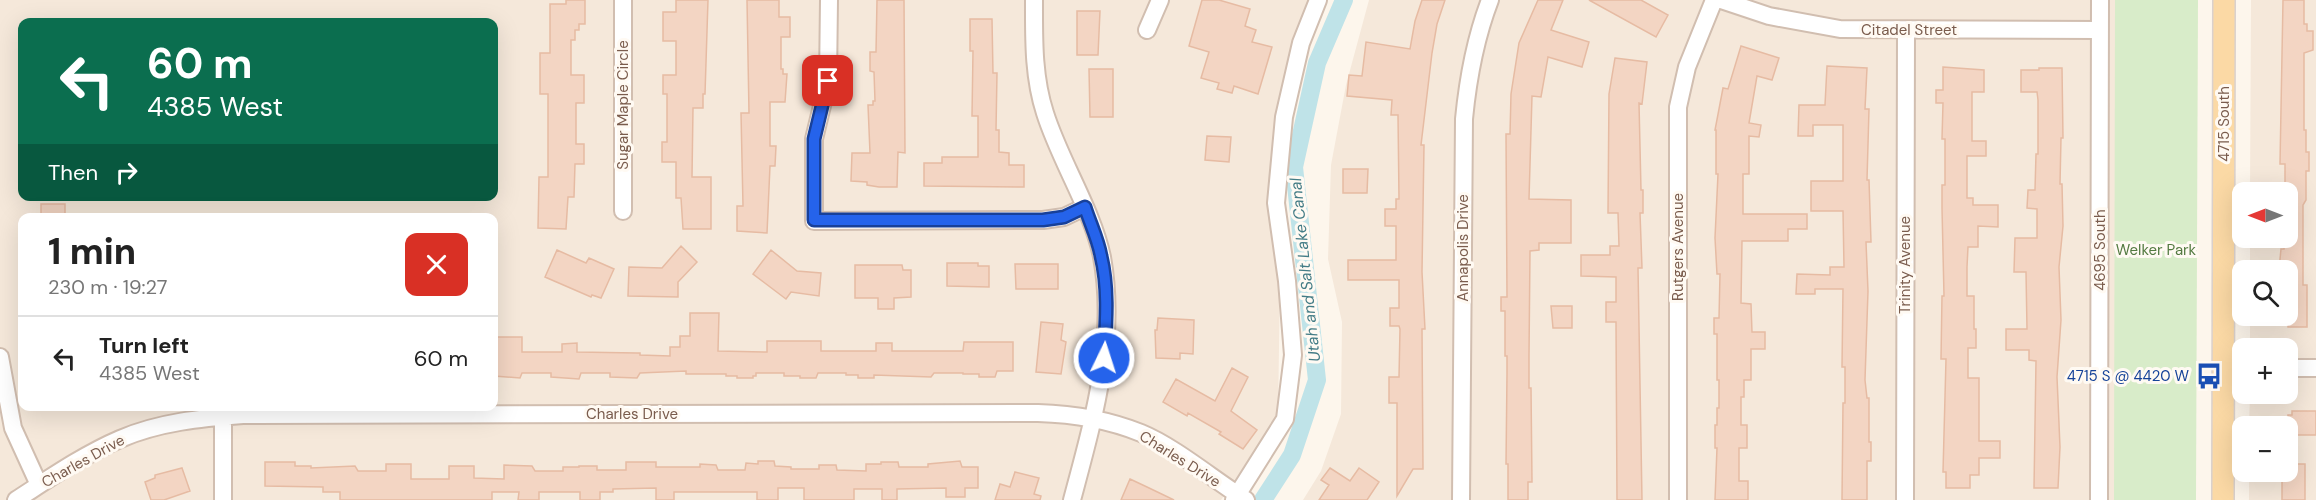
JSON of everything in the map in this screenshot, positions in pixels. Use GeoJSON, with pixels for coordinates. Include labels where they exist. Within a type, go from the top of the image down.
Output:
{"type":"FeatureCollection","features":[{"type":"Feature","properties":{"kind":"main road","name":"4715 South"},"geometry":{"type":"LineString","coordinates":[[2224,0],[2232,338]]}},
{"type":"Feature","properties":{"kind":"main road","name":"4715 South"},"geometry":{"type":"LineString","coordinates":[[2223,500],[2232,381]]}},
{"type":"Feature","properties":{"kind":"street","name":"Sugar Maple Circle"},"geometry":{"type":"LineString","coordinates":[[622,0],[622,211]]}},
{"type":"Feature","properties":{"kind":"street"},"geometry":{"type":"LineString","coordinates":[[829,0],[828,81],[814,139],[814,220],[1043,220],[1064,217],[1085,207]]}},
{"type":"Feature","properties":{"kind":"street"},"geometry":{"type":"LineString","coordinates":[[1034,0],[1034,58],[1044,111],[1085,207],[1101,255],[1106,284],[1104,358],[1094,419],[1072,500]]}},
{"type":"Feature","properties":{"kind":"street"},"geometry":{"type":"LineString","coordinates":[[1147,30],[1160,0]]}},
{"type":"Feature","properties":{"kind":"street"},"geometry":{"type":"LineString","coordinates":[[1241,498],[1285,419],[1293,355],[1287,281],[1276,203],[1284,117],[1301,43],[1318,0]]}},
{"type":"Feature","properties":{"kind":"street","name":"Annapolis Drive"},"geometry":{"type":"LineString","coordinates":[[1461,500],[1464,119],[1469,70],[1490,0]]}},
{"type":"Feature","properties":{"kind":"street","name":"Rutgers Avenue"},"geometry":{"type":"LineString","coordinates":[[1678,500],[1678,107],[1687,67],[1714,0]]}},
{"type":"Feature","properties":{"kind":"street","name":"Citadel Street"},"geometry":{"type":"LineString","coordinates":[[1721,0],[1768,16],[1812,25],[1857,30],[2100,30]]}},
{"type":"Feature","properties":{"kind":"street","name":"4695 South"},"geometry":{"type":"LineString","coordinates":[[2099,500],[2100,0]]}},
{"type":"Feature","properties":{"kind":"street","name":"Trinity Avenue"},"geometry":{"type":"LineString","coordinates":[[1905,500],[1906,31]]}},
{"type":"Feature","properties":{"kind":"street"},"geometry":{"type":"LineString","coordinates":[[0,357],[13,428],[39,485]]}},
{"type":"Feature","properties":{"kind":"street"},"geometry":{"type":"LineString","coordinates":[[2298,368],[2316,368]]}},
{"type":"Feature","properties":{"kind":"street"},"geometry":{"type":"LineString","coordinates":[[223,411],[223,500]]}},
{"type":"Feature","properties":{"kind":"street","name":"Charles Drive"},"geometry":{"type":"LineString","coordinates":[[16,500],[73,463],[122,438],[223,411],[1038,413],[1071,415],[1142,433],[1241,498]]}},
{"type":"Feature","properties":{"kind":"shaded area"},"geometry":{"type":"Polygon","coordinates":[[[0,0],[1315,0],[1282,131],[1278,419],[1221,500],[0,500],[0,0]]]}},
{"type":"Feature","properties":{"kind":"shaded area"},"geometry":{"type":"Polygon","coordinates":[[[1369,0],[2116,0],[2116,500],[1303,500],[1321,471],[1341,414],[1342,322],[1328,259],[1331,165],[1346,85],[1369,0]]]}},
{"type":"Feature","properties":{"kind":"shaded area"},"geometry":{"type":"Polygon","coordinates":[[[2251,0],[2316,0],[2316,500],[2249,500],[2249,482],[2298,482],[2298,416],[2249,416],[2250,404],[2298,404],[2298,338],[2250,338],[2250,326],[2298,326],[2298,260],[2250,260],[2250,248],[2298,248],[2298,182],[2250,182],[2251,0]]]}},
{"type":"Feature","properties":{"kind":"green space","name":"Welker Park"},"geometry":{"type":"Polygon","coordinates":[[[2115,0],[2198,0],[2196,500],[2114,500],[2115,0]]]}},
{"type":"Feature","properties":{"kind":"building"},"geometry":{"type":"Polygon","coordinates":[[[566,0],[585,0],[585,24],[579,24],[579,30],[575,30],[575,40],[571,40],[571,75],[584,75],[584,103],[576,103],[576,144],[584,144],[584,164],[575,164],[574,197],[568,197],[566,229],[538,228],[539,177],[548,177],[548,94],[540,94],[540,53],[550,53],[550,4],[566,4],[566,0]]]}},
{"type":"Feature","properties":{"kind":"building"},"geometry":{"type":"Polygon","coordinates":[[[676,0],[708,0],[705,94],[703,94],[703,108],[693,108],[692,177],[711,177],[711,229],[683,229],[681,198],[676,198],[676,162],[662,162],[662,142],[667,142],[667,94],[663,94],[663,75],[676,75],[676,41],[663,41],[663,12],[676,12],[676,0]]]}},
{"type":"Feature","properties":{"kind":"building"},"geometry":{"type":"Polygon","coordinates":[[[747,0],[779,0],[779,17],[790,17],[790,37],[781,37],[781,69],[783,69],[783,74],[787,74],[785,102],[770,102],[770,146],[776,146],[775,166],[770,166],[767,233],[737,231],[737,206],[743,206],[741,113],[749,113],[747,0]]]}},
{"type":"Feature","properties":{"kind":"building"},"geometry":{"type":"Polygon","coordinates":[[[877,0],[904,0],[905,153],[898,152],[897,187],[879,187],[867,185],[867,182],[851,181],[852,153],[870,153],[868,105],[873,105],[875,101],[874,72],[870,71],[870,52],[876,52],[877,0]]]}},
{"type":"Feature","properties":{"kind":"building"},"geometry":{"type":"Polygon","coordinates":[[[1202,0],[1219,0],[1250,9],[1245,26],[1256,30],[1252,42],[1272,47],[1258,94],[1234,86],[1232,93],[1217,89],[1219,83],[1201,78],[1209,52],[1189,46],[1202,0]]]}},
{"type":"Feature","properties":{"kind":"building"},"geometry":{"type":"Polygon","coordinates":[[[1422,0],[1445,0],[1437,24],[1432,53],[1421,145],[1424,145],[1423,469],[1413,469],[1397,496],[1397,403],[1389,403],[1389,377],[1399,377],[1400,329],[1399,326],[1390,326],[1390,308],[1399,308],[1399,280],[1348,280],[1348,260],[1396,260],[1396,226],[1385,226],[1385,209],[1396,209],[1396,199],[1399,199],[1398,115],[1391,115],[1392,100],[1347,96],[1349,75],[1362,76],[1366,42],[1410,49],[1415,21],[1422,0]]]}},
{"type":"Feature","properties":{"kind":"building"},"geometry":{"type":"Polygon","coordinates":[[[1538,0],[1563,0],[1551,30],[1589,42],[1582,67],[1548,57],[1541,97],[1532,96],[1529,199],[1571,200],[1571,243],[1539,243],[1539,250],[1530,251],[1529,388],[1531,388],[1532,482],[1528,482],[1528,500],[1508,500],[1507,356],[1505,356],[1505,311],[1501,311],[1501,297],[1507,297],[1506,134],[1510,134],[1511,94],[1519,43],[1538,0]]]}},
{"type":"Feature","properties":{"kind":"building"},"geometry":{"type":"Polygon","coordinates":[[[1589,0],[1641,0],[1668,15],[1656,37],[1589,0]]]}},
{"type":"Feature","properties":{"kind":"building"},"geometry":{"type":"Polygon","coordinates":[[[2283,0],[2304,0],[2304,24],[2307,24],[2307,31],[2313,31],[2313,50],[2304,53],[2304,130],[2306,130],[2306,152],[2309,152],[2309,171],[2306,171],[2306,200],[2303,205],[2303,285],[2307,285],[2307,327],[2288,327],[2298,326],[2298,260],[2280,260],[2281,249],[2298,248],[2298,182],[2285,182],[2285,164],[2280,164],[2283,0]]]}},
{"type":"Feature","properties":{"kind":"building"},"geometry":{"type":"Polygon","coordinates":[[[1077,11],[1100,11],[1098,55],[1077,55],[1077,11]]]}},
{"type":"Feature","properties":{"kind":"building"},"geometry":{"type":"Polygon","coordinates":[[[970,19],[992,19],[993,73],[997,73],[996,130],[999,130],[999,152],[1009,153],[1009,165],[1024,165],[1024,187],[924,186],[924,163],[942,163],[942,157],[978,157],[978,116],[972,116],[973,51],[970,51],[970,19]]]}},
{"type":"Feature","properties":{"kind":"building"},"geometry":{"type":"Polygon","coordinates":[[[1741,46],[1779,58],[1772,80],[1757,76],[1749,123],[1761,125],[1759,137],[1749,136],[1749,174],[1743,174],[1743,214],[1807,214],[1807,229],[1788,229],[1788,241],[1742,241],[1741,303],[1751,304],[1752,332],[1765,332],[1765,349],[1751,349],[1751,380],[1744,380],[1744,397],[1741,397],[1741,425],[1747,425],[1747,448],[1739,448],[1739,481],[1748,481],[1748,500],[1715,500],[1717,448],[1715,448],[1715,425],[1717,425],[1717,408],[1719,408],[1719,380],[1717,380],[1717,334],[1714,334],[1714,318],[1719,318],[1720,274],[1717,274],[1715,238],[1718,174],[1716,174],[1715,130],[1723,88],[1728,89],[1741,46]]]}},
{"type":"Feature","properties":{"kind":"building"},"geometry":{"type":"Polygon","coordinates":[[[1615,58],[1647,62],[1642,104],[1639,103],[1641,190],[1643,190],[1643,213],[1640,213],[1642,268],[1638,268],[1642,500],[1617,500],[1616,322],[1606,322],[1606,302],[1616,302],[1616,277],[1581,276],[1581,255],[1610,255],[1610,246],[1619,246],[1618,213],[1608,213],[1609,94],[1615,58]]]}},
{"type":"Feature","properties":{"kind":"building"},"geometry":{"type":"Polygon","coordinates":[[[1827,66],[1867,68],[1865,109],[1869,109],[1867,180],[1869,180],[1871,242],[1866,242],[1868,291],[1865,380],[1867,398],[1869,398],[1871,461],[1867,461],[1867,500],[1842,500],[1843,403],[1845,403],[1845,367],[1842,367],[1843,289],[1815,289],[1815,294],[1796,294],[1797,274],[1830,275],[1830,267],[1844,267],[1843,211],[1811,211],[1811,181],[1843,181],[1843,125],[1813,125],[1813,136],[1798,136],[1799,105],[1825,105],[1827,66]]]}},
{"type":"Feature","properties":{"kind":"building"},"geometry":{"type":"Polygon","coordinates":[[[1943,67],[1984,70],[1984,92],[1972,92],[1972,141],[1986,141],[1986,156],[1967,156],[1967,198],[1973,198],[1973,205],[1998,205],[1998,227],[1978,226],[1978,247],[1968,247],[1967,296],[1974,296],[1976,348],[1968,348],[1968,378],[1979,378],[1979,441],[2000,441],[2000,458],[1979,458],[1979,475],[1970,475],[1970,488],[1946,488],[1946,472],[1943,472],[1946,359],[1941,359],[1942,296],[1944,296],[1942,185],[1945,185],[1945,139],[1942,139],[1943,103],[1936,103],[1936,90],[1943,90],[1943,67]]]}},
{"type":"Feature","properties":{"kind":"building"},"geometry":{"type":"Polygon","coordinates":[[[2039,68],[2062,68],[2063,138],[2061,138],[2060,184],[2062,184],[2063,226],[2059,267],[2061,320],[2057,377],[2060,447],[2058,488],[2034,488],[2036,361],[2029,360],[2029,350],[2006,350],[2006,329],[2027,329],[2026,272],[2014,272],[2015,238],[2037,238],[2037,209],[2027,208],[2028,190],[2035,190],[2038,100],[2037,92],[2021,92],[2021,70],[2039,70],[2039,68]]]}},
{"type":"Feature","properties":{"kind":"building"},"geometry":{"type":"Polygon","coordinates":[[[1089,69],[1113,69],[1113,117],[1090,117],[1089,69]]]}},
{"type":"Feature","properties":{"kind":"building"},"geometry":{"type":"Polygon","coordinates":[[[1207,136],[1231,137],[1229,162],[1205,160],[1207,136]]]}},
{"type":"Feature","properties":{"kind":"building"},"geometry":{"type":"Polygon","coordinates":[[[1343,169],[1368,169],[1367,193],[1343,193],[1343,169]]]}},
{"type":"Feature","properties":{"kind":"building"},"geometry":{"type":"Polygon","coordinates":[[[41,204],[65,204],[65,213],[41,213],[41,204]]]}},
{"type":"Feature","properties":{"kind":"building"},"geometry":{"type":"Polygon","coordinates":[[[681,246],[697,262],[678,282],[678,297],[628,296],[629,267],[662,268],[681,246]]]}},
{"type":"Feature","properties":{"kind":"building"},"geometry":{"type":"Polygon","coordinates":[[[557,250],[586,263],[589,258],[614,269],[601,298],[592,295],[591,297],[545,277],[557,250]]]}},
{"type":"Feature","properties":{"kind":"building"},"geometry":{"type":"Polygon","coordinates":[[[771,250],[797,271],[821,273],[819,296],[791,292],[786,299],[753,274],[771,250]]]}},
{"type":"Feature","properties":{"kind":"building"},"geometry":{"type":"Polygon","coordinates":[[[947,263],[978,263],[978,266],[989,266],[989,287],[947,286],[947,263]]]}},
{"type":"Feature","properties":{"kind":"building"},"geometry":{"type":"Polygon","coordinates":[[[1015,264],[1058,264],[1058,289],[1016,289],[1015,264]]]}},
{"type":"Feature","properties":{"kind":"building"},"geometry":{"type":"Polygon","coordinates":[[[855,265],[902,265],[903,270],[911,270],[911,297],[894,298],[894,309],[878,309],[878,298],[855,298],[855,265]]]}},
{"type":"Feature","properties":{"kind":"building"},"geometry":{"type":"Polygon","coordinates":[[[1551,306],[1572,306],[1572,328],[1553,328],[1551,306]]]}},
{"type":"Feature","properties":{"kind":"building"},"geometry":{"type":"Polygon","coordinates":[[[690,313],[719,313],[718,351],[767,352],[767,341],[821,341],[821,351],[876,351],[876,343],[892,343],[892,351],[963,351],[964,342],[1013,342],[1013,371],[997,371],[995,377],[979,377],[979,374],[934,373],[931,377],[874,375],[874,378],[858,378],[858,375],[846,375],[846,373],[818,373],[816,378],[800,378],[800,376],[784,376],[784,373],[756,373],[753,378],[737,378],[737,376],[726,376],[726,374],[686,374],[686,371],[640,373],[637,378],[610,377],[610,373],[581,373],[579,379],[551,377],[551,373],[522,373],[520,378],[498,376],[498,337],[522,337],[522,352],[562,352],[562,344],[577,343],[577,352],[670,356],[670,347],[680,347],[680,336],[690,336],[690,313]]]}},
{"type":"Feature","properties":{"kind":"building"},"geometry":{"type":"Polygon","coordinates":[[[1158,318],[1194,320],[1193,354],[1180,353],[1180,359],[1156,358],[1155,330],[1157,330],[1158,318]]]}},
{"type":"Feature","properties":{"kind":"building"},"geometry":{"type":"Polygon","coordinates":[[[1041,322],[1063,324],[1061,340],[1066,342],[1061,374],[1036,372],[1041,322]]]}},
{"type":"Feature","properties":{"kind":"building"},"geometry":{"type":"Polygon","coordinates":[[[1232,368],[1248,377],[1231,411],[1257,430],[1243,449],[1219,434],[1221,432],[1163,402],[1176,379],[1215,401],[1232,368]]]}},
{"type":"Feature","properties":{"kind":"building"},"geometry":{"type":"Polygon","coordinates":[[[2292,411],[2316,411],[2316,435],[2298,435],[2298,416],[2288,416],[2292,415],[2292,411]]]}},
{"type":"Feature","properties":{"kind":"building"},"geometry":{"type":"Polygon","coordinates":[[[758,461],[774,461],[775,466],[791,467],[791,469],[819,469],[819,465],[836,465],[837,470],[866,471],[866,464],[881,464],[881,462],[898,462],[899,467],[928,467],[928,464],[960,461],[962,467],[978,467],[978,488],[965,488],[965,497],[946,497],[946,488],[897,489],[897,500],[882,500],[882,489],[854,489],[854,500],[804,500],[804,488],[778,488],[778,500],[757,500],[757,492],[674,492],[674,500],[656,500],[656,488],[613,489],[613,492],[600,492],[600,500],[580,500],[580,492],[539,492],[539,500],[518,500],[519,492],[492,492],[492,500],[340,500],[340,492],[323,492],[323,487],[265,486],[265,462],[295,462],[295,466],[311,466],[311,468],[355,466],[358,471],[386,471],[386,464],[411,464],[411,479],[449,479],[449,466],[474,466],[474,478],[504,479],[504,465],[532,466],[535,471],[563,471],[563,467],[579,466],[597,466],[597,470],[626,470],[626,462],[656,462],[656,467],[700,467],[700,464],[716,465],[718,470],[745,470],[746,463],[758,464],[758,461]]]}},
{"type":"Feature","properties":{"kind":"building"},"geometry":{"type":"Polygon","coordinates":[[[2298,464],[2305,464],[2305,500],[2282,500],[2282,482],[2298,482],[2298,464]]]}},
{"type":"Feature","properties":{"kind":"building"},"geometry":{"type":"Polygon","coordinates":[[[182,468],[190,491],[164,500],[151,500],[145,482],[155,478],[155,475],[182,468]]]}},
{"type":"Feature","properties":{"kind":"building"},"geometry":{"type":"Polygon","coordinates":[[[1330,468],[1350,481],[1359,468],[1379,482],[1367,500],[1319,500],[1329,485],[1321,480],[1330,468]]]}},
{"type":"Feature","properties":{"kind":"building"},"geometry":{"type":"Polygon","coordinates":[[[1015,472],[1039,478],[1034,494],[1041,496],[1040,500],[995,500],[1000,484],[1010,487],[1015,472]]]}},
{"type":"Feature","properties":{"kind":"building"},"geometry":{"type":"Polygon","coordinates":[[[1130,479],[1147,487],[1174,500],[1121,500],[1130,479]]]}},
{"type":"Feature","properties":{"kind":"waterway","name":"Utah and Salt Lake Canal"},"geometry":{"type":"LineString","coordinates":[[1263,500],[1292,455],[1317,380],[1294,167],[1317,63],[1344,0]]}},
{"type":"Feature","properties":{"kind":"place","name":"4715 S @ 4420 W"},"geometry":{"type":"Point","coordinates":[2209,376]}},
{"type":"Feature","properties":{"kind":"route"},"geometry":{"type":"LineString","coordinates":[[828,81],[814,139],[814,220],[1050,220],[1064,217],[1085,207],[1101,255],[1106,284],[1104,358]]}}]}
